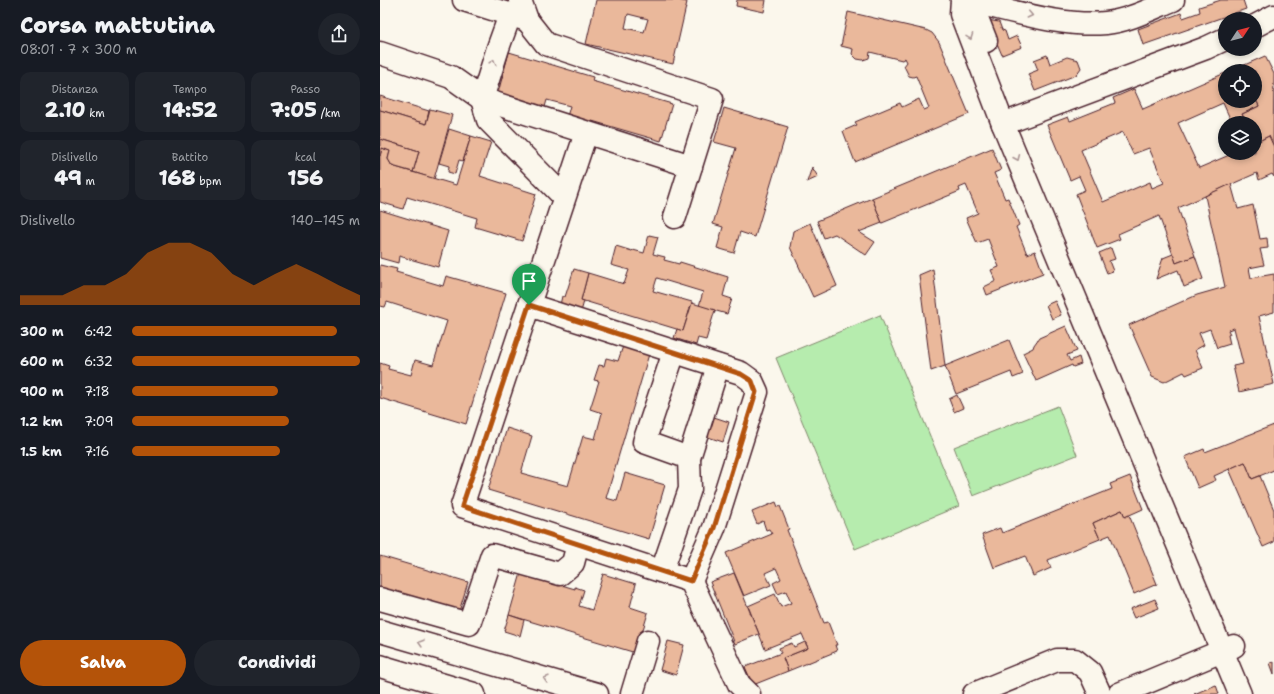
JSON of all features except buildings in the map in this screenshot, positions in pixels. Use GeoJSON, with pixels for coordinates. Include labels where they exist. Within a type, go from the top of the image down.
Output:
{"type":"FeatureCollection","features":[{"type":"Feature","properties":{"kind":"main road"},"geometry":{"type":"LineString","coordinates":[[464,0],[519,12],[546,44],[712,99],[675,217]]}},
{"type":"Feature","properties":{"kind":"main road"},"geometry":{"type":"LineString","coordinates":[[968,1],[1049,19],[1082,24],[1108,23],[1130,17],[1173,0]]}},
{"type":"Feature","properties":{"kind":"main road"},"geometry":{"type":"LineString","coordinates":[[1270,0],[1274,3]]}},
{"type":"Feature","properties":{"kind":"main road"},"geometry":{"type":"LineString","coordinates":[[968,1],[977,18],[1010,121],[1228,648],[1254,694]]}},
{"type":"Feature","properties":{"kind":"main road"},"geometry":{"type":"LineString","coordinates":[[519,12],[498,48],[482,99],[488,120],[564,197]]}},
{"type":"Feature","properties":{"kind":"main road"},"geometry":{"type":"LineString","coordinates":[[1262,22],[1274,16]]}},
{"type":"Feature","properties":{"kind":"main road"},"geometry":{"type":"LineString","coordinates":[[1010,121],[1218,42]]}},
{"type":"Feature","properties":{"kind":"main road"},"geometry":{"type":"LineString","coordinates":[[380,52],[451,77],[482,99],[691,166]]}},
{"type":"Feature","properties":{"kind":"main road"},"geometry":{"type":"LineString","coordinates":[[586,132],[462,506],[691,581],[739,684],[749,694]]}},
{"type":"Feature","properties":{"kind":"main road"},"geometry":{"type":"LineString","coordinates":[[529,305],[718,366],[741,374],[752,381],[756,392],[714,528],[691,581]]}},
{"type":"Feature","properties":{"kind":"main road"},"geometry":{"type":"LineString","coordinates":[[674,352],[644,442],[690,458]]}},
{"type":"Feature","properties":{"kind":"main road"},"geometry":{"type":"LineString","coordinates":[[662,571],[690,489],[690,458],[718,366]]}},
{"type":"Feature","properties":{"kind":"main road"},"geometry":{"type":"LineString","coordinates":[[380,599],[469,624],[492,555],[560,574],[573,563],[578,544]]}},
{"type":"Feature","properties":{"kind":"main road"},"geometry":{"type":"LineString","coordinates":[[380,631],[597,694]]}},
{"type":"Feature","properties":{"kind":"main road"},"geometry":{"type":"LineString","coordinates":[[632,694],[648,641]]}},
{"type":"Feature","properties":{"kind":"main road"},"geometry":{"type":"LineString","coordinates":[[1120,694],[1228,648]]}},
{"type":"Feature","properties":{"kind":"main road"},"geometry":{"type":"LineString","coordinates":[[1228,648],[1240,694]]}},
{"type":"Feature","properties":{"kind":"main road"},"geometry":{"type":"LineString","coordinates":[[974,694],[1057,660],[1075,660],[1090,672],[1100,694]]}},
{"type":"Feature","properties":{"kind":"main road"},"geometry":{"type":"LineString","coordinates":[[380,666],[467,693]]}},
{"type":"Feature","properties":{"kind":"green space"},"geometry":{"type":"Polygon","coordinates":[[[880,315],[959,506],[855,549],[776,358],[880,315]]]}},
{"type":"Feature","properties":{"kind":"green space"},"geometry":{"type":"Polygon","coordinates":[[[1058,406],[1077,455],[973,496],[954,447],[1058,406]]]}},
{"type":"Feature","properties":{"kind":"route"},"geometry":{"type":"LineString","coordinates":[[529,305],[741,374],[752,381],[756,392],[714,528],[691,581],[462,506],[529,305]]}}]}
